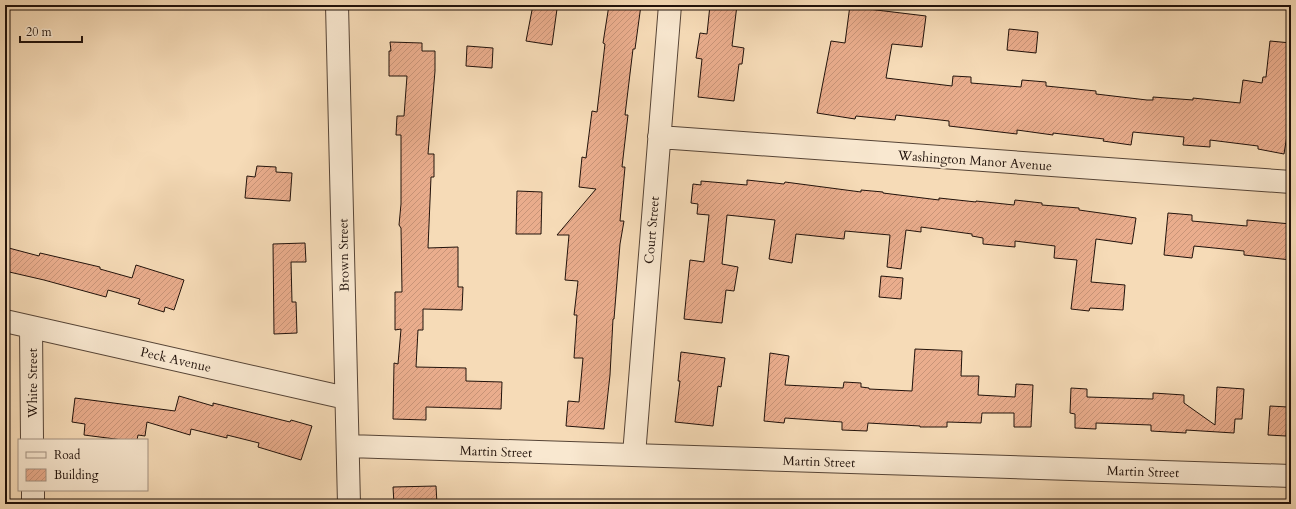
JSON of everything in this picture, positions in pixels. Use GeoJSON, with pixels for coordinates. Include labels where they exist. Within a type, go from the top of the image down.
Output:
{"type":"FeatureCollection","features":[{"type":"Feature","properties":{"kind":"street","name":"Brown Street"},"geometry":{"type":"LineString","coordinates":[[337,5],[349,504]]}},
{"type":"Feature","properties":{"kind":"street","name":"Court Street"},"geometry":{"type":"LineString","coordinates":[[634,455],[670,5]]}},
{"type":"Feature","properties":{"kind":"street","name":"Washington Manor Avenue"},"geometry":{"type":"LineString","coordinates":[[659,137],[1291,182]]}},
{"type":"Feature","properties":{"kind":"street","name":"Peck Avenue"},"geometry":{"type":"LineString","coordinates":[[5,321],[346,398]]}},
{"type":"Feature","properties":{"kind":"street","name":"White Street"},"geometry":{"type":"LineString","coordinates":[[31,327],[32,439]]}},
{"type":"Feature","properties":{"kind":"street","name":"Martin Street"},"geometry":{"type":"LineString","coordinates":[[348,446],[1291,476]]}},
{"type":"Feature","properties":{"kind":"street"},"geometry":{"type":"LineString","coordinates":[[33,491],[33,504]]}},
{"type":"Feature","properties":{"kind":"building"},"geometry":{"type":"Polygon","coordinates":[[[533,5],[557,9],[552,45],[526,41],[533,5]]]}},
{"type":"Feature","properties":{"kind":"building"},"geometry":{"type":"Polygon","coordinates":[[[609,5],[641,5],[635,49],[633,49],[625,115],[628,115],[622,167],[625,167],[620,221],[624,221],[620,244],[613,319],[610,375],[604,429],[566,426],[568,401],[579,402],[583,358],[574,358],[577,315],[574,315],[578,281],[565,280],[569,235],[557,235],[596,189],[579,187],[582,157],[586,158],[592,111],[597,112],[605,44],[603,43],[609,5]]]}},
{"type":"Feature","properties":{"kind":"building"},"geometry":{"type":"Polygon","coordinates":[[[710,5],[737,5],[732,46],[744,48],[742,64],[739,64],[734,101],[698,97],[702,59],[696,58],[700,33],[707,34],[710,5]]]}},
{"type":"Feature","properties":{"kind":"building"},"geometry":{"type":"Polygon","coordinates":[[[850,5],[868,5],[868,9],[926,16],[922,47],[892,44],[886,78],[952,86],[953,76],[971,77],[971,83],[1021,87],[1022,80],[1046,82],[1046,86],[1096,91],[1096,94],[1147,100],[1153,100],[1153,97],[1193,100],[1193,98],[1240,103],[1243,80],[1262,83],[1263,77],[1266,77],[1270,41],[1291,43],[1288,80],[1291,80],[1291,110],[1284,154],[1258,149],[1258,146],[1210,140],[1210,147],[1183,145],[1184,137],[1133,132],[1131,145],[1103,141],[1104,139],[1053,133],[1053,135],[1017,130],[1017,134],[949,126],[949,121],[896,115],[895,120],[856,116],[855,119],[817,113],[831,41],[845,43],[850,5]]]}},
{"type":"Feature","properties":{"kind":"building"},"geometry":{"type":"Polygon","coordinates":[[[1009,29],[1038,32],[1036,53],[1007,50],[1009,29]]]}},
{"type":"Feature","properties":{"kind":"building"},"geometry":{"type":"Polygon","coordinates":[[[390,42],[422,43],[422,51],[435,51],[435,71],[428,154],[434,154],[434,177],[431,177],[428,248],[458,247],[458,287],[463,287],[462,310],[423,309],[423,330],[418,330],[416,367],[466,368],[466,381],[502,382],[501,409],[426,407],[426,420],[393,419],[394,363],[398,364],[401,329],[395,330],[395,292],[402,292],[401,228],[399,225],[401,204],[401,135],[396,135],[397,116],[404,116],[407,76],[389,76],[389,51],[391,51],[390,42]]]}},
{"type":"Feature","properties":{"kind":"building"},"geometry":{"type":"Polygon","coordinates":[[[467,46],[493,48],[492,68],[466,66],[467,46]]]}},
{"type":"Feature","properties":{"kind":"building"},"geometry":{"type":"Polygon","coordinates":[[[257,166],[276,167],[276,172],[292,173],[290,201],[245,198],[247,176],[255,177],[257,166]]]}},
{"type":"Feature","properties":{"kind":"building"},"geometry":{"type":"Polygon","coordinates":[[[747,180],[784,184],[785,182],[861,192],[861,190],[883,192],[939,200],[939,198],[1014,205],[1015,200],[1042,203],[1042,205],[1079,208],[1079,210],[1136,218],[1132,244],[1096,239],[1091,282],[1125,285],[1123,310],[1090,308],[1089,311],[1071,309],[1077,260],[1054,258],[1055,246],[1015,241],[1015,247],[983,244],[983,238],[972,236],[972,234],[921,227],[921,232],[906,230],[901,269],[887,267],[890,235],[845,231],[844,239],[796,234],[792,263],[769,259],[775,220],[727,215],[722,264],[738,267],[734,291],[726,290],[722,323],[684,319],[690,260],[704,262],[709,215],[697,214],[698,204],[691,203],[693,184],[701,185],[701,181],[747,185],[747,180]]]}},
{"type":"Feature","properties":{"kind":"building"},"geometry":{"type":"Polygon","coordinates":[[[517,191],[542,192],[541,234],[516,234],[517,191]]]}},
{"type":"Feature","properties":{"kind":"building"},"geometry":{"type":"Polygon","coordinates":[[[1168,213],[1192,215],[1192,221],[1247,226],[1247,220],[1291,224],[1291,260],[1244,255],[1244,251],[1194,246],[1192,258],[1164,255],[1168,213]]]}},
{"type":"Feature","properties":{"kind":"building"},"geometry":{"type":"Polygon","coordinates":[[[305,243],[306,262],[291,262],[292,302],[296,302],[297,333],[274,334],[273,244],[305,243]]]}},
{"type":"Feature","properties":{"kind":"building"},"geometry":{"type":"Polygon","coordinates":[[[5,247],[39,256],[40,253],[100,267],[100,269],[132,278],[136,265],[184,280],[174,310],[165,307],[164,312],[138,304],[140,299],[108,290],[106,297],[5,271],[5,247]]]}},
{"type":"Feature","properties":{"kind":"building"},"geometry":{"type":"Polygon","coordinates":[[[881,276],[903,278],[901,299],[879,297],[881,276]]]}},
{"type":"Feature","properties":{"kind":"building"},"geometry":{"type":"Polygon","coordinates":[[[915,349],[962,351],[961,376],[979,376],[978,395],[1015,397],[1016,384],[1033,385],[1031,427],[1014,427],[1014,413],[982,413],[981,423],[947,422],[947,427],[920,427],[868,423],[867,431],[842,430],[842,422],[785,418],[784,423],[764,421],[770,353],[789,356],[785,385],[843,388],[844,382],[861,383],[861,387],[869,389],[912,391],[915,349]]]}},
{"type":"Feature","properties":{"kind":"building"},"geometry":{"type":"Polygon","coordinates":[[[681,352],[725,358],[721,387],[718,386],[713,426],[675,422],[680,381],[678,381],[681,352]]]}},
{"type":"Feature","properties":{"kind":"building"},"geometry":{"type":"Polygon","coordinates":[[[1217,387],[1244,389],[1242,419],[1235,419],[1234,433],[1186,430],[1186,433],[1151,431],[1151,425],[1096,423],[1096,429],[1075,428],[1075,414],[1070,413],[1071,388],[1087,389],[1087,397],[1153,399],[1153,393],[1184,395],[1184,403],[1215,425],[1217,387]]]}},
{"type":"Feature","properties":{"kind":"building"},"geometry":{"type":"Polygon","coordinates":[[[179,396],[213,406],[213,403],[312,426],[301,460],[258,447],[259,443],[227,435],[227,438],[191,429],[190,435],[147,422],[145,436],[138,435],[137,439],[115,439],[84,435],[85,424],[72,422],[75,398],[175,411],[179,396]]]}},
{"type":"Feature","properties":{"kind":"building"},"geometry":{"type":"Polygon","coordinates":[[[1270,406],[1288,407],[1286,436],[1268,435],[1270,406]]]}},
{"type":"Feature","properties":{"kind":"building"},"geometry":{"type":"Polygon","coordinates":[[[436,486],[437,504],[394,504],[393,487],[436,486]]]}}]}
